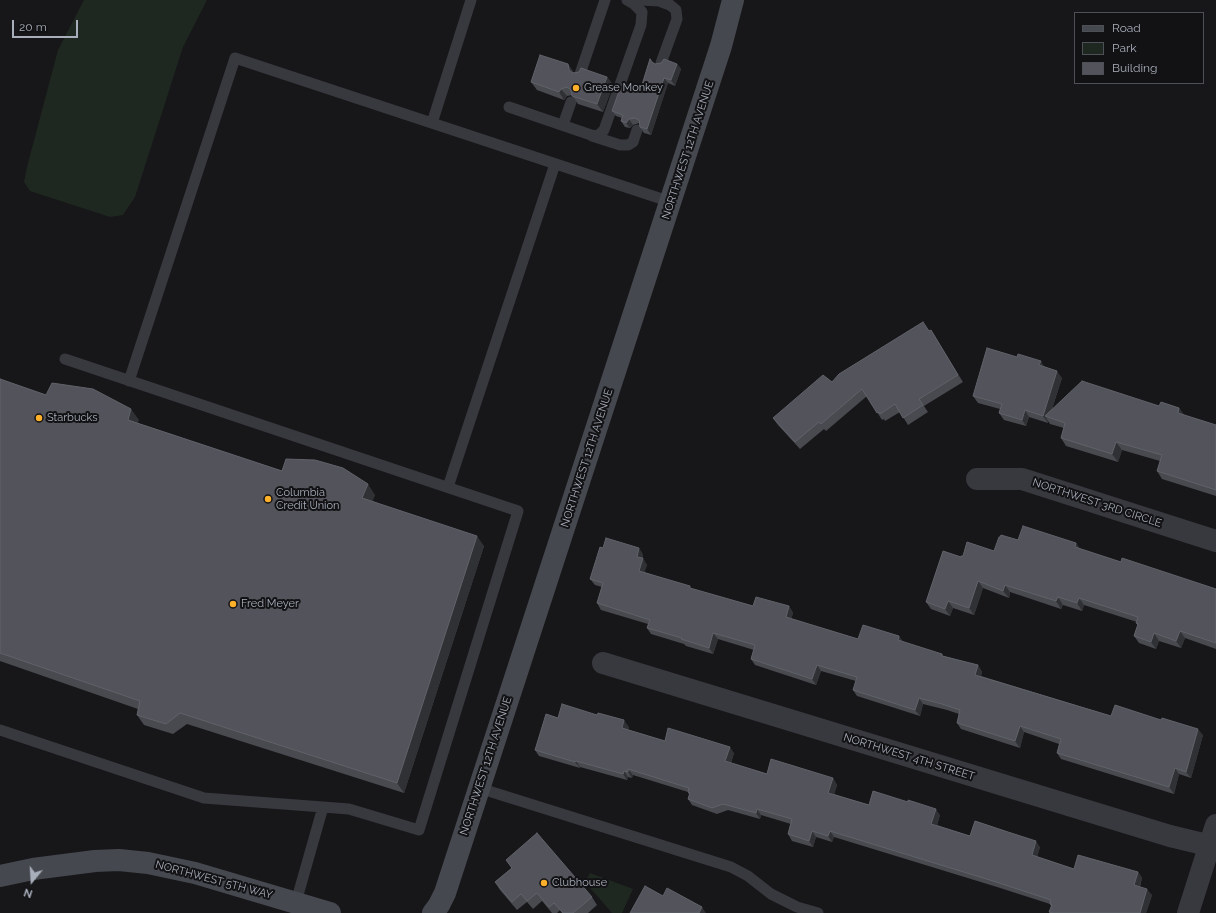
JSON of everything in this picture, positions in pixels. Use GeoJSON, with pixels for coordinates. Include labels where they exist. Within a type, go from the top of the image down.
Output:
{"type":"FeatureCollection","features":[{"type":"Feature","properties":{"kind":"street","name":"NORTHWEST 12TH AVENUE"},"geometry":{"type":"LineString","coordinates":[[433,913],[439,905],[445,892],[671,202],[721,46],[733,0]]}},
{"type":"Feature","properties":{"kind":"street","name":"NORTHWEST 3RD CIRCLE"},"geometry":{"type":"LineString","coordinates":[[977,479],[1022,479],[1216,541]]}},
{"type":"Feature","properties":{"kind":"street","name":"NORTHWEST 4TH STREET"},"geometry":{"type":"LineString","coordinates":[[603,663],[1170,836],[1214,839]]}},
{"type":"Feature","properties":{"kind":"street"},"geometry":{"type":"LineString","coordinates":[[1188,913],[1214,839]]}},
{"type":"Feature","properties":{"kind":"street","name":"NORTHWEST 5TH WAY"},"geometry":{"type":"LineString","coordinates":[[0,876],[68,864],[119,860],[141,862],[195,872],[330,913]]}},
{"type":"Feature","properties":{"kind":"lane"},"geometry":{"type":"LineString","coordinates":[[432,123],[472,0]]}},
{"type":"Feature","properties":{"kind":"lane"},"geometry":{"type":"LineString","coordinates":[[580,74],[605,0]]}},
{"type":"Feature","properties":{"kind":"lane"},"geometry":{"type":"LineString","coordinates":[[591,135],[598,136],[604,130],[641,25],[642,12],[634,4],[627,0]]}},
{"type":"Feature","properties":{"kind":"lane"},"geometry":{"type":"LineString","coordinates":[[641,0],[659,1],[670,5],[676,10],[676,19],[661,63]]}},
{"type":"Feature","properties":{"kind":"lane"},"geometry":{"type":"LineString","coordinates":[[129,381],[235,58],[671,202]]}},
{"type":"Feature","properties":{"kind":"lane"},"geometry":{"type":"LineString","coordinates":[[563,125],[571,102]]}},
{"type":"Feature","properties":{"kind":"lane"},"geometry":{"type":"LineString","coordinates":[[510,107],[620,145],[628,145],[633,142],[637,130]]}},
{"type":"Feature","properties":{"kind":"lane"},"geometry":{"type":"LineString","coordinates":[[448,487],[555,164]]}},
{"type":"Feature","properties":{"kind":"lane"},"geometry":{"type":"LineString","coordinates":[[0,730],[204,798],[349,809],[419,830],[518,511],[65,359]]}},
{"type":"Feature","properties":{"kind":"lane"},"geometry":{"type":"LineString","coordinates":[[479,788],[731,867],[748,876],[771,894],[797,907],[818,913]]}},
{"type":"Feature","properties":{"kind":"lane"},"geometry":{"type":"LineString","coordinates":[[296,902],[323,807]]}},
{"type":"Feature","properties":{"kind":"green space"},"geometry":{"type":"Polygon","coordinates":[[[84,0],[207,0],[183,47],[135,197],[123,215],[110,217],[30,191],[24,182],[58,50],[84,0]]]}},
{"type":"Feature","properties":{"kind":"green space"},"geometry":{"type":"Polygon","coordinates":[[[590,873],[633,889],[622,913],[612,913],[585,882],[590,873]]]}},
{"type":"Feature","properties":{"kind":"building","name":"Grease Monkey"},"geometry":{"type":"Polygon","coordinates":[[[540,55],[568,64],[569,70],[573,73],[579,72],[581,68],[607,77],[597,104],[572,96],[571,90],[567,87],[561,89],[559,92],[531,82],[540,55]]]}},
{"type":"Feature","properties":{"kind":"building"},"geometry":{"type":"Polygon","coordinates":[[[650,59],[655,64],[661,63],[664,59],[677,64],[671,80],[664,78],[647,129],[640,127],[639,120],[635,118],[629,119],[626,123],[621,121],[623,115],[612,111],[622,83],[641,88],[650,59]]]}},
{"type":"Feature","properties":{"kind":"building"},"geometry":{"type":"Polygon","coordinates":[[[923,322],[929,331],[931,330],[958,375],[919,399],[923,405],[903,418],[895,404],[880,414],[879,412],[877,413],[862,389],[821,424],[819,422],[795,442],[773,418],[823,375],[832,382],[839,374],[923,322]]]}},
{"type":"Feature","properties":{"kind":"building"},"geometry":{"type":"Polygon","coordinates":[[[987,348],[1017,357],[1018,354],[1041,361],[1039,365],[1057,371],[1043,416],[1025,410],[1022,420],[999,413],[1002,404],[973,396],[987,348]]]}},
{"type":"Feature","properties":{"kind":"building","name":"Fred Meyer"},"geometry":{"type":"Polygon","coordinates":[[[0,379],[46,395],[52,383],[93,389],[131,409],[128,420],[282,471],[286,459],[315,460],[343,468],[368,484],[362,498],[477,536],[397,783],[180,713],[166,724],[137,715],[140,701],[0,653],[0,379]]]}},
{"type":"Feature","properties":{"kind":"building"},"geometry":{"type":"Polygon","coordinates":[[[1082,381],[1159,406],[1161,402],[1179,408],[1178,413],[1216,425],[1216,490],[1157,471],[1162,455],[1116,442],[1112,454],[1061,438],[1065,423],[1045,416],[1082,381]]]}},
{"type":"Feature","properties":{"kind":"building"},"geometry":{"type":"Polygon","coordinates":[[[1023,526],[1076,543],[1075,547],[1121,562],[1122,558],[1216,589],[1216,643],[1180,631],[1176,641],[1154,633],[1151,642],[1134,636],[1138,624],[1136,623],[1138,617],[1079,598],[1077,603],[1058,597],[1056,601],[1005,585],[1003,591],[978,581],[969,608],[948,601],[945,609],[926,602],[943,551],[961,557],[963,556],[967,542],[994,551],[1001,535],[1018,540],[1023,526]]]}},
{"type":"Feature","properties":{"kind":"building"},"geometry":{"type":"Polygon","coordinates":[[[606,538],[639,548],[637,557],[643,558],[639,571],[690,586],[690,588],[753,606],[756,597],[789,606],[786,617],[858,639],[863,625],[899,636],[898,640],[942,654],[942,656],[978,665],[975,675],[1111,716],[1115,705],[1161,720],[1162,718],[1198,729],[1186,772],[1175,768],[1169,787],[1057,753],[1061,739],[1020,726],[1015,741],[957,723],[960,710],[942,704],[919,698],[915,710],[853,690],[857,677],[817,665],[812,679],[751,659],[755,645],[713,633],[709,648],[681,639],[682,638],[647,628],[650,620],[597,603],[603,583],[590,579],[600,547],[603,548],[606,538]]]}},
{"type":"Feature","properties":{"kind":"building"},"geometry":{"type":"Polygon","coordinates":[[[562,704],[597,715],[598,713],[624,720],[622,728],[665,741],[668,728],[730,747],[725,761],[767,774],[771,759],[833,778],[828,793],[869,805],[873,791],[936,809],[931,824],[970,836],[975,821],[1036,841],[1032,855],[1074,869],[1078,855],[1138,872],[1134,885],[1147,889],[1140,913],[1049,912],[1052,905],[1050,904],[1051,900],[993,881],[830,831],[828,836],[812,831],[809,841],[788,834],[792,819],[757,809],[756,813],[723,804],[712,808],[688,799],[690,793],[688,792],[689,788],[628,769],[628,772],[624,771],[623,774],[535,750],[546,714],[558,718],[562,704]]]}},
{"type":"Feature","properties":{"kind":"building","name":"Clubhouse"},"geometry":{"type":"Polygon","coordinates":[[[537,833],[592,897],[573,913],[563,913],[554,903],[549,907],[537,893],[527,901],[521,894],[512,902],[495,882],[512,868],[506,860],[537,833]]]}},
{"type":"Feature","properties":{"kind":"building"},"geometry":{"type":"Polygon","coordinates":[[[645,886],[663,896],[667,888],[702,907],[699,913],[630,913],[645,886]]]}},
{"type":"Feature","properties":{"kind":"place","name":"Grease Monkey"},"geometry":{"type":"Point","coordinates":[576,88]}},
{"type":"Feature","properties":{"kind":"place","name":"Starbucks"},"geometry":{"type":"Point","coordinates":[39,418]}},
{"type":"Feature","properties":{"kind":"place","name":"Columbia Credit Union"},"geometry":{"type":"Point","coordinates":[268,499]}},
{"type":"Feature","properties":{"kind":"place","name":"Fred Meyer"},"geometry":{"type":"Point","coordinates":[233,604]}},
{"type":"Feature","properties":{"kind":"place","name":"Clubhouse"},"geometry":{"type":"Point","coordinates":[544,883]}}]}
